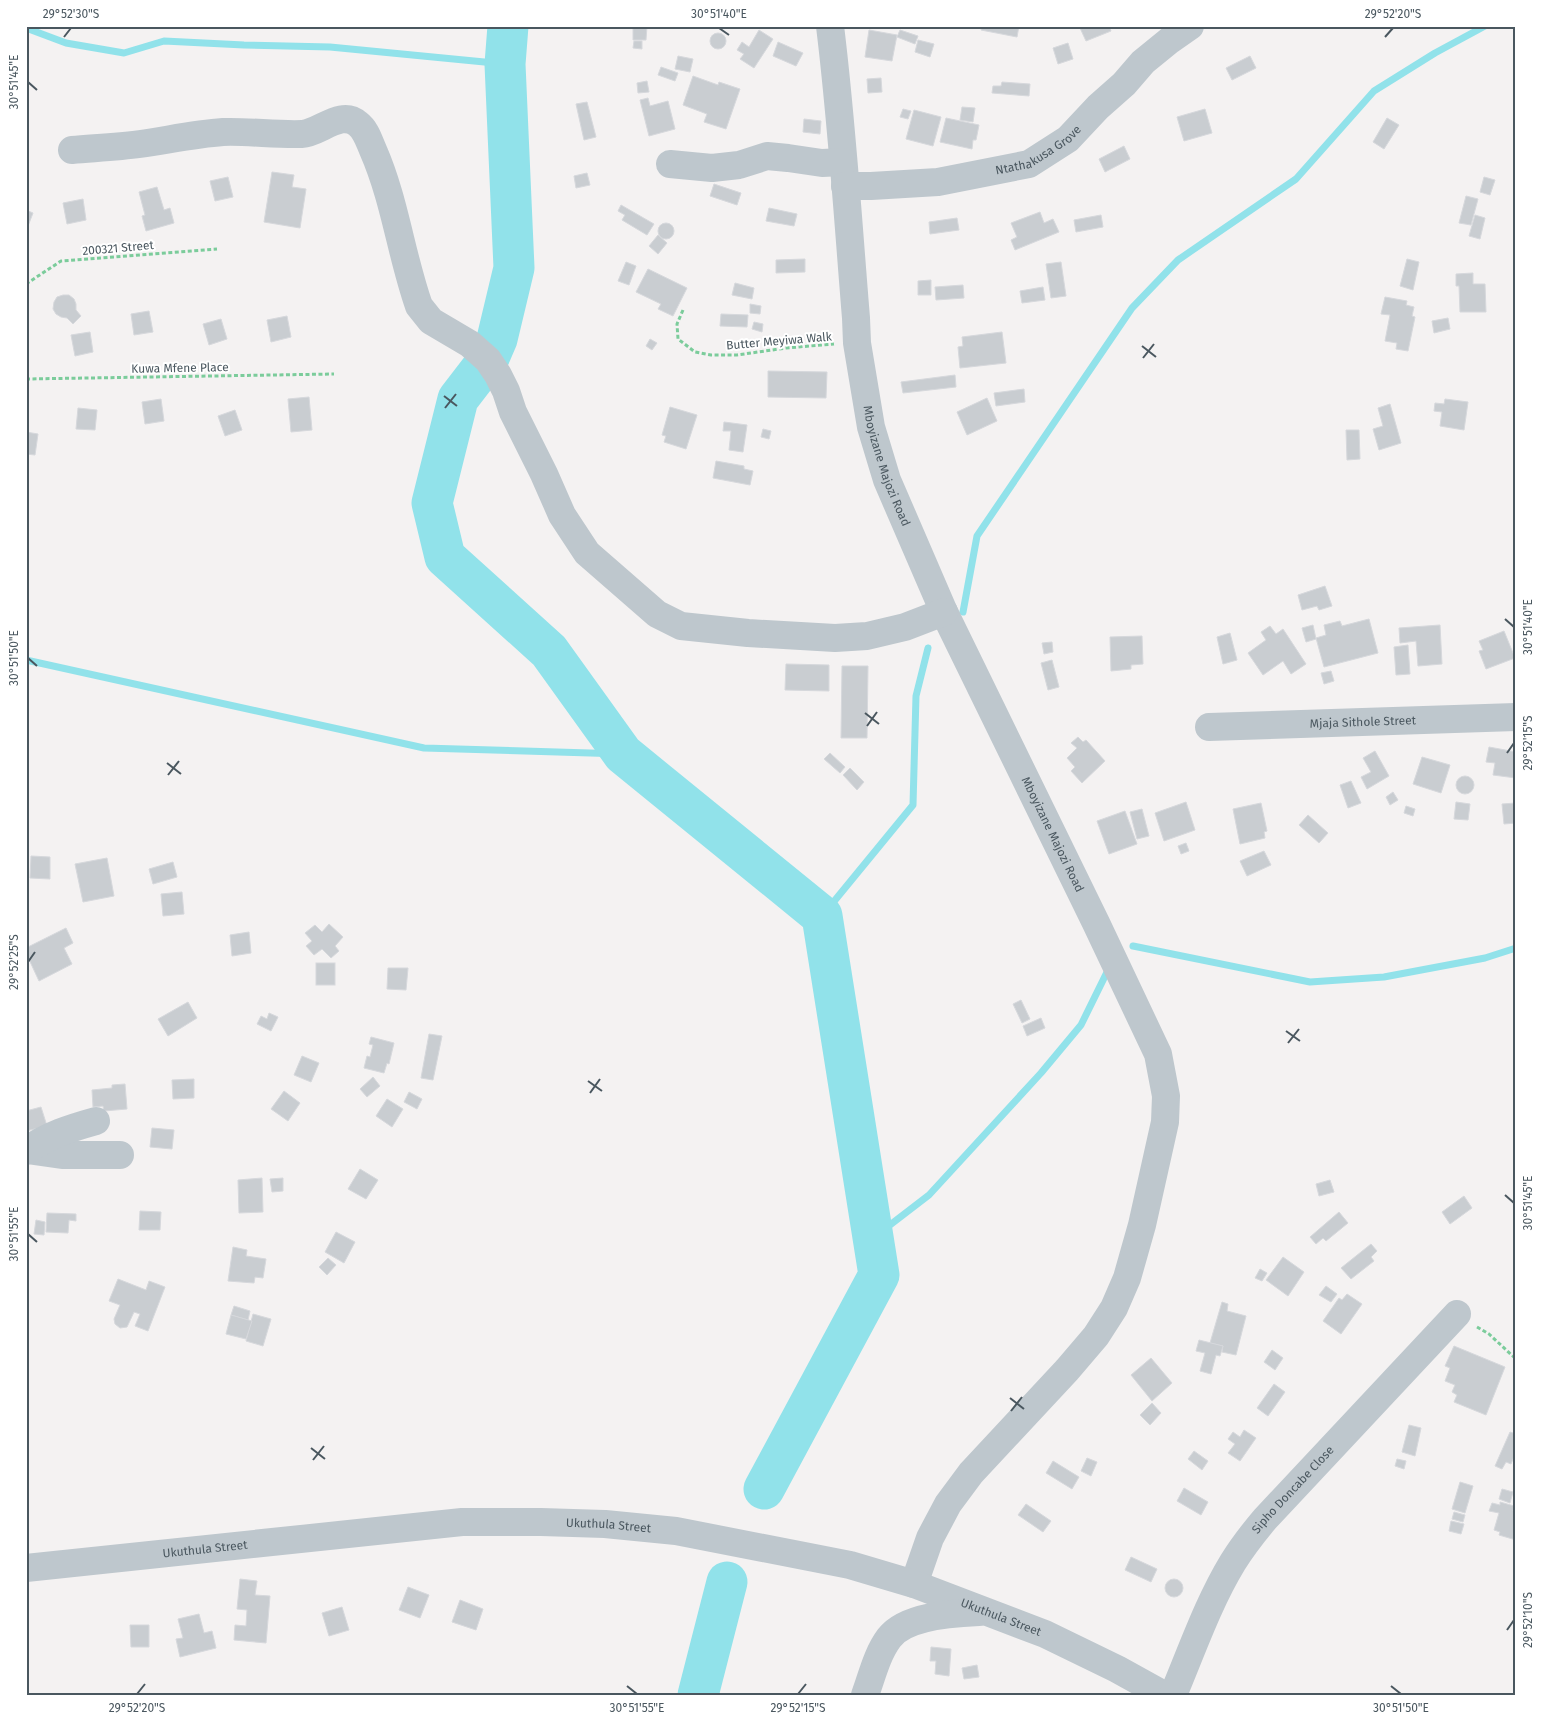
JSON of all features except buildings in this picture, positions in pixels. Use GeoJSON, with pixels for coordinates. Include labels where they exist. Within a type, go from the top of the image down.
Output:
{"type":"FeatureCollection","features":[{"type":"Feature","properties":{"kind":"street","name":"Mboyizane Majozi Road"},"geometry":{"type":"LineString","coordinates":[[830,26],[840,100],[857,343],[871,427],[878,452],[897,506],[944,612],[1158,1054],[1166,1096],[1165,1122],[1142,1225],[1127,1278],[1114,1308],[1096,1336],[971,1473],[948,1504],[930,1538],[914,1584]]}},
{"type":"Feature","properties":{"kind":"street","name":"Ntathakusa Grove"},"geometry":{"type":"LineString","coordinates":[[670,164],[712,168],[739,165],[767,156],[788,158],[822,163],[871,186],[938,182],[1030,164],[1068,139],[1098,107],[1124,84],[1143,62],[1190,26]]}},
{"type":"Feature","properties":{"kind":"street"},"geometry":{"type":"LineString","coordinates":[[72,150],[138,144],[222,132],[252,131],[305,134],[335,121],[348,119],[358,123],[366,134],[380,164],[419,306],[431,321],[470,344],[488,360],[506,391],[513,412],[562,515],[587,552],[650,609],[680,626],[748,633],[835,638],[867,636],[905,627],[944,612]]}},
{"type":"Feature","properties":{"kind":"street","name":"Mjaja Sithole Street"},"geometry":{"type":"LineString","coordinates":[[1209,727],[1516,717]]}},
{"type":"Feature","properties":{"kind":"street"},"geometry":{"type":"LineString","coordinates":[[27,1150],[61,1131],[96,1121]]}},
{"type":"Feature","properties":{"kind":"street"},"geometry":{"type":"LineString","coordinates":[[27,1150],[62,1155],[120,1155]]}},
{"type":"Feature","properties":{"kind":"street","name":"Sipho Doncabe Close"},"geometry":{"type":"LineString","coordinates":[[1173,1695],[1211,1606],[1233,1562],[1249,1539],[1266,1518],[1457,1314]]}},
{"type":"Feature","properties":{"kind":"street","name":"Ukuthula Street"},"geometry":{"type":"LineString","coordinates":[[26,1568],[452,1523],[540,1522],[605,1524],[676,1531],[850,1565],[914,1584],[1045,1634],[1117,1669],[1164,1695]]}},
{"type":"Feature","properties":{"kind":"street"},"geometry":{"type":"LineString","coordinates":[[865,1695],[883,1648],[898,1629],[908,1624],[939,1616],[988,1612]]}},
{"type":"Feature","properties":{"kind":"path","name":"200321 Street"},"geometry":{"type":"LineString","coordinates":[[26,284],[61,261],[217,248]]}},
{"type":"Feature","properties":{"kind":"path","name":"Butter Meyiwa Walk"},"geometry":{"type":"LineString","coordinates":[[682,310],[677,324],[678,339],[695,352],[737,356],[786,348],[857,343]]}},
{"type":"Feature","properties":{"kind":"path","name":"Kuwa Mfene Place"},"geometry":{"type":"LineString","coordinates":[[26,379],[334,374]]}},
{"type":"Feature","properties":{"kind":"path"},"geometry":{"type":"LineString","coordinates":[[1457,1314],[1469,1305],[1477,1327],[1489,1334],[1516,1359]]}},
{"type":"Feature","properties":{"kind":"waterway"},"geometry":{"type":"LineString","coordinates":[[508,26],[505,64],[514,268],[497,339],[488,360],[458,399],[432,503],[445,557],[549,651],[623,754],[822,916],[879,1275],[764,1489]]}},
{"type":"Feature","properties":{"kind":"waterway"},"geometry":{"type":"LineString","coordinates":[[963,612],[977,536],[1132,308],[1178,260],[1296,179],[1374,91],[1435,53],[1485,26]]}},
{"type":"Feature","properties":{"kind":"waterway"},"geometry":{"type":"LineString","coordinates":[[26,28],[66,43],[124,53],[164,41],[330,47],[505,64]]}},
{"type":"Feature","properties":{"kind":"waterway"},"geometry":{"type":"LineString","coordinates":[[822,916],[913,805],[916,696],[928,648]]}},
{"type":"Feature","properties":{"kind":"waterway"},"geometry":{"type":"LineString","coordinates":[[26,660],[424,748],[623,754]]}},
{"type":"Feature","properties":{"kind":"waterway"},"geometry":{"type":"LineString","coordinates":[[1133,946],[1310,982],[1384,977],[1485,958],[1516,948]]}},
{"type":"Feature","properties":{"kind":"waterway"},"geometry":{"type":"LineString","coordinates":[[873,1238],[929,1195],[1041,1073],[1081,1025],[1109,968]]}},
{"type":"Feature","properties":{"kind":"waterway"},"geometry":{"type":"LineString","coordinates":[[698,1695],[727,1582]]}}]}
